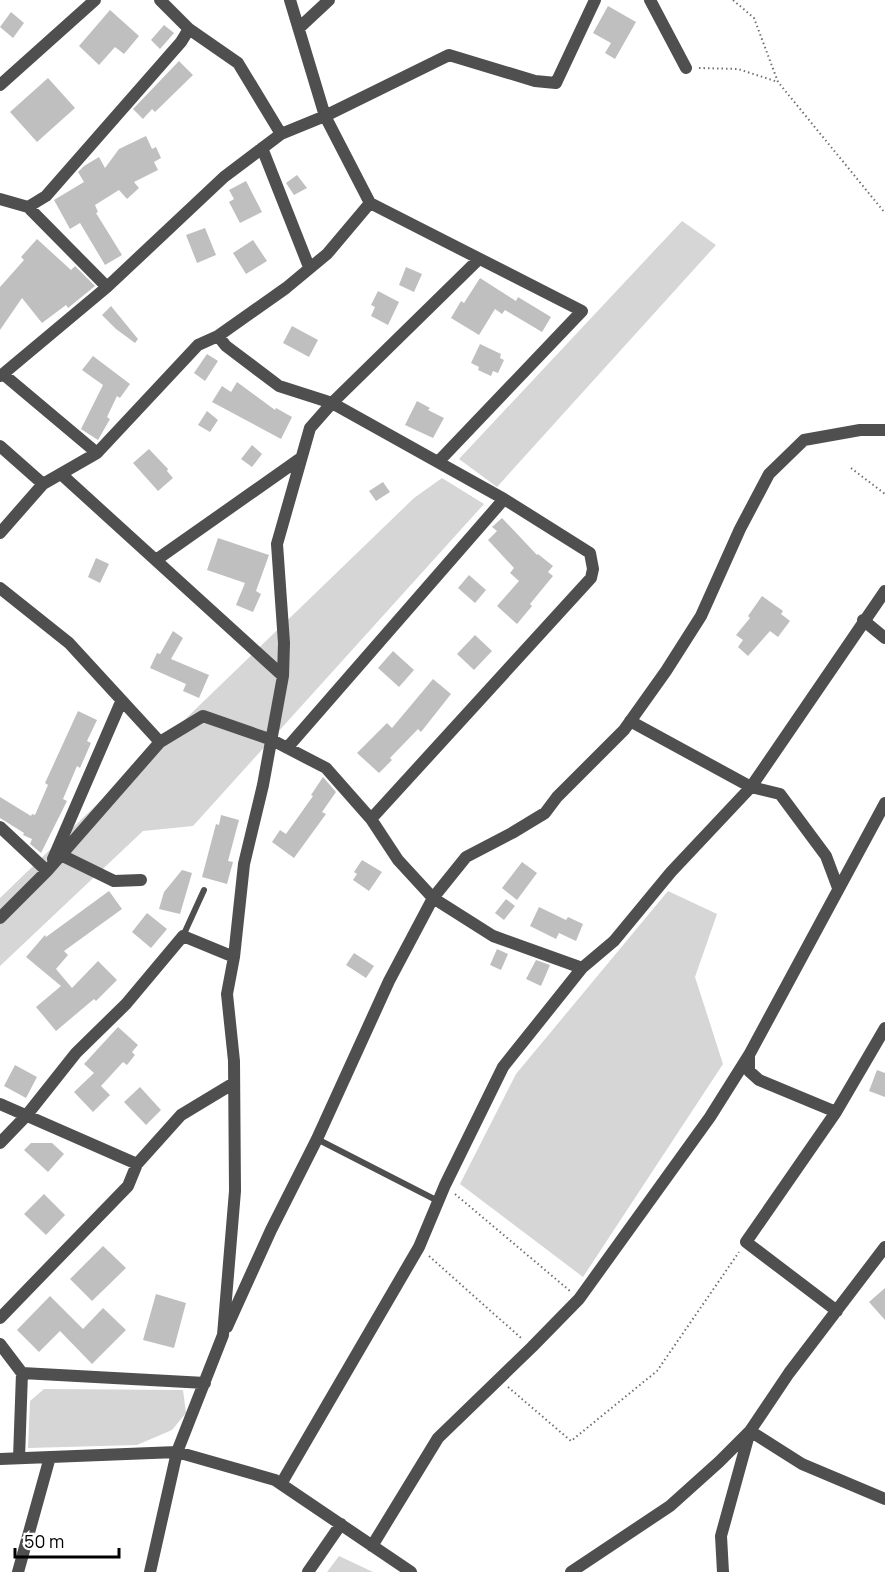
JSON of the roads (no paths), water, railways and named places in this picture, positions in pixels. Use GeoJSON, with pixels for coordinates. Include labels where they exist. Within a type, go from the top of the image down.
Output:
{"type":"FeatureCollection","features":[{"type":"Feature","properties":{"kind":"street"},"geometry":{"type":"LineString","coordinates":[[0,85],[95,0]]}},
{"type":"Feature","properties":{"kind":"street"},"geometry":{"type":"LineString","coordinates":[[160,0],[189,29],[238,63],[281,134]]}},
{"type":"Feature","properties":{"kind":"street"},"geometry":{"type":"LineString","coordinates":[[290,0],[325,117],[370,203],[582,311],[438,462]]}},
{"type":"Feature","properties":{"kind":"street"},"geometry":{"type":"LineString","coordinates":[[299,28],[329,0]]}},
{"type":"Feature","properties":{"kind":"street"},"geometry":{"type":"LineString","coordinates":[[96,453],[2,375],[107,287],[224,177],[281,134],[325,117],[449,55],[535,81],[556,82],[595,0]]}},
{"type":"Feature","properties":{"kind":"street"},"geometry":{"type":"LineString","coordinates":[[650,0],[686,68]]}},
{"type":"Feature","properties":{"kind":"street"},"geometry":{"type":"LineString","coordinates":[[28,207],[46,196],[181,42],[189,29]]}},
{"type":"Feature","properties":{"kind":"street"},"geometry":{"type":"LineString","coordinates":[[262,148],[309,267]]}},
{"type":"Feature","properties":{"kind":"street"},"geometry":{"type":"LineString","coordinates":[[0,199],[28,207],[107,287]]}},
{"type":"Feature","properties":{"kind":"street"},"geometry":{"type":"LineString","coordinates":[[0,534],[44,484],[96,453],[198,345],[218,336],[286,288],[327,254],[370,203]]}},
{"type":"Feature","properties":{"kind":"street"},"geometry":{"type":"LineString","coordinates":[[223,1335],[235,1191],[234,1083],[227,993],[234,957],[244,864],[263,784],[283,676],[284,643],[277,544],[310,428],[479,259]]}},
{"type":"Feature","properties":{"kind":"street"},"geometry":{"type":"LineString","coordinates":[[218,336],[226,346],[279,386],[333,403],[504,499],[590,553],[593,569],[591,578],[371,819]]}},
{"type":"Feature","properties":{"kind":"street"},"geometry":{"type":"LineString","coordinates":[[150,1572],[177,1452],[223,1335],[271,1230],[317,1139],[389,981],[433,898],[466,857],[545,813],[557,797],[624,730],[701,616],[740,529],[769,474],[804,440],[860,430],[885,430]]}},
{"type":"Feature","properties":{"kind":"street"},"geometry":{"type":"LineString","coordinates":[[0,446],[44,484]]}},
{"type":"Feature","properties":{"kind":"street"},"geometry":{"type":"LineString","coordinates":[[156,560],[301,458]]}},
{"type":"Feature","properties":{"kind":"street"},"geometry":{"type":"LineString","coordinates":[[61,474],[283,676]]}},
{"type":"Feature","properties":{"kind":"street"},"geometry":{"type":"LineString","coordinates":[[287,748],[504,499]]}},
{"type":"Feature","properties":{"kind":"street"},"geometry":{"type":"LineString","coordinates":[[0,588],[69,643],[160,742]]}},
{"type":"Feature","properties":{"kind":"street"},"geometry":{"type":"LineString","coordinates":[[281,1484],[419,1247],[445,1185],[503,1067],[582,968],[614,941],[671,872],[751,787],[885,591]]}},
{"type":"Feature","properties":{"kind":"street"},"geometry":{"type":"LineString","coordinates":[[863,620],[885,638]]}},
{"type":"Feature","properties":{"kind":"street"},"geometry":{"type":"LineString","coordinates":[[47,871],[121,702]]}},
{"type":"Feature","properties":{"kind":"street"},"geometry":{"type":"LineString","coordinates":[[0,918],[47,871],[160,742],[203,716],[272,740],[326,768],[371,819],[398,860],[433,898],[493,936],[582,968]]}},
{"type":"Feature","properties":{"kind":"street"},"geometry":{"type":"LineString","coordinates":[[630,722],[751,787],[780,794],[826,856],[838,888]]}},
{"type":"Feature","properties":{"kind":"street"},"geometry":{"type":"LineString","coordinates":[[372,1546],[438,1438],[579,1299],[710,1117],[749,1055],[885,803]]}},
{"type":"Feature","properties":{"kind":"street"},"geometry":{"type":"LineString","coordinates":[[0,827],[47,871]]}},
{"type":"Feature","properties":{"kind":"street"},"geometry":{"type":"LineString","coordinates":[[61,855],[114,881],[141,880]]}},
{"type":"Feature","properties":{"kind":"street"},"geometry":{"type":"LineString","coordinates":[[0,1143],[26,1116],[76,1053],[126,1004],[183,936],[234,957]]}},
{"type":"Feature","properties":{"kind":"street"},"geometry":{"type":"LineString","coordinates":[[837,1311],[746,1242],[836,1112],[885,1028]]}},
{"type":"Feature","properties":{"kind":"street"},"geometry":{"type":"LineString","coordinates":[[749,1055],[749,1071],[759,1080],[836,1112]]}},
{"type":"Feature","properties":{"kind":"street"},"geometry":{"type":"LineString","coordinates":[[0,1318],[128,1186],[137,1164],[181,1115],[234,1083]]}},
{"type":"Feature","properties":{"kind":"street"},"geometry":{"type":"LineString","coordinates":[[0,1104],[137,1164]]}},
{"type":"Feature","properties":{"kind":"street"},"geometry":{"type":"LineString","coordinates":[[571,1572],[670,1506],[750,1431],[789,1373],[885,1247]]}},
{"type":"Feature","properties":{"kind":"street"},"geometry":{"type":"LineString","coordinates":[[0,1344],[22,1373],[19,1458]]}},
{"type":"Feature","properties":{"kind":"street"},"geometry":{"type":"LineString","coordinates":[[22,1373],[206,1383]]}},
{"type":"Feature","properties":{"kind":"street"},"geometry":{"type":"LineString","coordinates":[[750,1431],[802,1464],[885,1499]]}},
{"type":"Feature","properties":{"kind":"street"},"geometry":{"type":"LineString","coordinates":[[723,1572],[721,1536],[750,1431]]}},
{"type":"Feature","properties":{"kind":"street"},"geometry":{"type":"LineString","coordinates":[[0,1459],[177,1452],[275,1480],[411,1572]]}},
{"type":"Feature","properties":{"kind":"street"},"geometry":{"type":"LineString","coordinates":[[18,1572],[50,1457]]}},
{"type":"Feature","properties":{"kind":"street"},"geometry":{"type":"LineString","coordinates":[[308,1572],[341,1524]]}},
{"type":"Feature","properties":{"kind":"lane"},"geometry":{"type":"LineString","coordinates":[[183,936],[204,890]]}},
{"type":"Feature","properties":{"kind":"lane"},"geometry":{"type":"LineString","coordinates":[[317,1139],[438,1202]]}}]}
